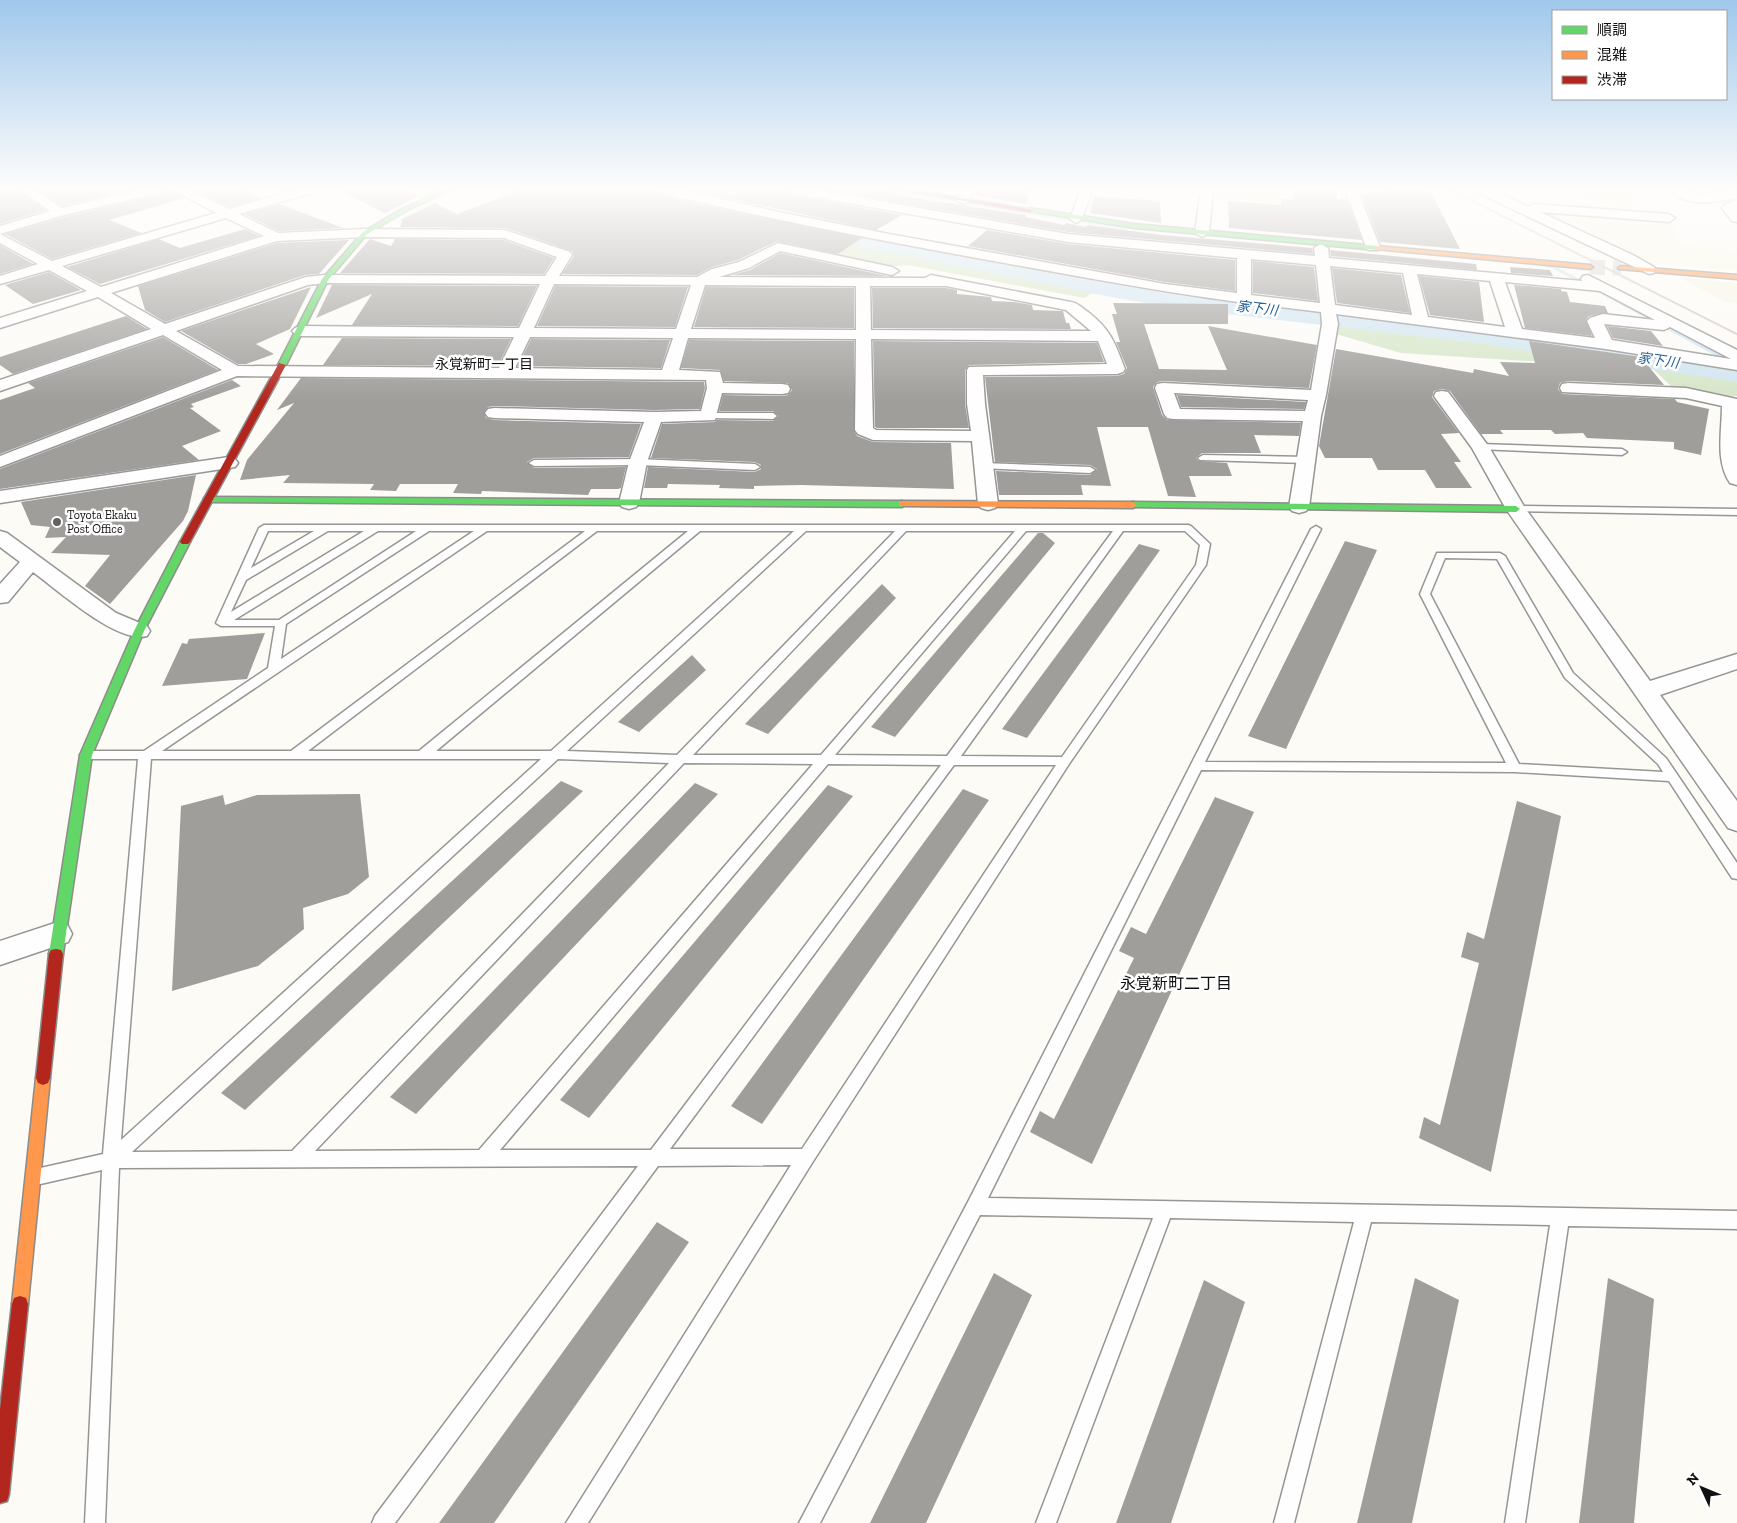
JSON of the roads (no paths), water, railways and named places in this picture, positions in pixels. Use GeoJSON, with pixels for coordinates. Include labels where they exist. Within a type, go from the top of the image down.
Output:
{"type":"FeatureCollection","features":[{"type":"Feature","properties":{"kind":"street"},"geometry":{"type":"LineString","coordinates":[[42,260],[234,371]]}},
{"type":"Feature","properties":{"kind":"street"},"geometry":{"type":"LineString","coordinates":[[0,271],[53,260]]}},
{"type":"Feature","properties":{"kind":"street"},"geometry":{"type":"LineString","coordinates":[[0,323],[202,260]]}},
{"type":"Feature","properties":{"kind":"street"},"geometry":{"type":"LineString","coordinates":[[0,1494],[58,934],[86,755],[139,631],[208,500],[279,372],[325,279],[341,260]]}},
{"type":"Feature","properties":{"kind":"street"},"geometry":{"type":"LineString","coordinates":[[505,373],[549,280],[562,260]]}},
{"type":"Feature","properties":{"kind":"street"},"geometry":{"type":"LineString","coordinates":[[669,374],[699,281],[717,272],[744,265],[754,260]]}},
{"type":"Feature","properties":{"kind":"street"},"geometry":{"type":"LineString","coordinates":[[838,260],[1071,306],[1104,336],[1118,369],[975,370],[976,404],[982,436],[983,466],[988,504]]}},
{"type":"Feature","properties":{"kind":"street"},"geometry":{"type":"LineString","coordinates":[[1025,260],[1166,283],[1244,300],[1515,332],[1606,344],[1737,365]]}},
{"type":"Feature","properties":{"kind":"street"},"geometry":{"type":"LineString","coordinates":[[1244,260],[1244,300]]}},
{"type":"Feature","properties":{"kind":"street"},"geometry":{"type":"LineString","coordinates":[[1293,260],[1603,287]]}},
{"type":"Feature","properties":{"kind":"street"},"geometry":{"type":"LineString","coordinates":[[1519,260],[1590,267]]}},
{"type":"Feature","properties":{"kind":"street"},"geometry":{"type":"LineString","coordinates":[[1632,260],[1649,270]]}},
{"type":"Feature","properties":{"kind":"street"},"geometry":{"type":"LineString","coordinates":[[0,280],[46,262]]}},
{"type":"Feature","properties":{"kind":"street"},"geometry":{"type":"LineString","coordinates":[[1299,507],[1312,416],[1318,395],[1330,324],[1322,263]]}},
{"type":"Feature","properties":{"kind":"street"},"geometry":{"type":"LineString","coordinates":[[1563,264],[1603,287],[1737,356]]}},
{"type":"Feature","properties":{"kind":"street"},"geometry":{"type":"LineString","coordinates":[[1621,268],[1737,277]]}},
{"type":"Feature","properties":{"kind":"street"},"geometry":{"type":"LineString","coordinates":[[1409,270],[1421,320]]}},
{"type":"Feature","properties":{"kind":"street"},"geometry":{"type":"LineString","coordinates":[[1496,277],[1515,332]]}},
{"type":"Feature","properties":{"kind":"street"},"geometry":{"type":"LineString","coordinates":[[0,386],[306,281],[325,279],[946,282]]}},
{"type":"Feature","properties":{"kind":"street"},"geometry":{"type":"LineString","coordinates":[[864,282],[864,430],[873,435],[982,436]]}},
{"type":"Feature","properties":{"kind":"street"},"geometry":{"type":"LineString","coordinates":[[1606,344],[1595,320],[1603,318],[1678,326]]}},
{"type":"Feature","properties":{"kind":"street"},"geometry":{"type":"LineString","coordinates":[[300,331],[1104,336]]}},
{"type":"Feature","properties":{"kind":"street"},"geometry":{"type":"LineString","coordinates":[[0,462],[234,371],[714,375],[715,388],[709,416],[654,417],[494,413]]}},
{"type":"Feature","properties":{"kind":"street"},"geometry":{"type":"LineString","coordinates":[[715,388],[782,389]]}},
{"type":"Feature","properties":{"kind":"street"},"geometry":{"type":"LineString","coordinates":[[1312,416],[1173,414],[1162,388],[1318,395]]}},
{"type":"Feature","properties":{"kind":"street"},"geometry":{"type":"LineString","coordinates":[[1568,388],[1686,393],[1731,403],[1730,461],[1737,479]]}},
{"type":"Feature","properties":{"kind":"street"},"geometry":{"type":"LineString","coordinates":[[1442,396],[1480,447],[1516,510],[1737,821]]}},
{"type":"Feature","properties":{"kind":"street"},"geometry":{"type":"LineString","coordinates":[[628,503],[638,462],[654,417]]}},
{"type":"Feature","properties":{"kind":"street"},"geometry":{"type":"LineString","coordinates":[[0,497],[229,463]]}},
{"type":"Feature","properties":{"kind":"street"},"geometry":{"type":"LineString","coordinates":[[208,500],[988,504],[1516,510]]}},
{"type":"Feature","properties":{"kind":"street"},"geometry":{"type":"LineString","coordinates":[[0,538],[108,618],[139,631]]}},
{"type":"Feature","properties":{"kind":"street"},"geometry":{"type":"LineString","coordinates":[[0,597],[32,562]]}},
{"type":"Feature","properties":{"kind":"street"},"geometry":{"type":"LineString","coordinates":[[1646,691],[1737,661]]}},
{"type":"Feature","properties":{"kind":"street"},"geometry":{"type":"LineString","coordinates":[[0,953],[58,934]]}},
{"type":"Feature","properties":{"kind":"lane"},"geometry":{"type":"LineString","coordinates":[[709,416],[773,416]]}},
{"type":"Feature","properties":{"kind":"lane"},"geometry":{"type":"LineString","coordinates":[[1480,447],[1622,452]]}},
{"type":"Feature","properties":{"kind":"lane"},"geometry":{"type":"LineString","coordinates":[[1203,458],[1306,460]]}},
{"type":"Feature","properties":{"kind":"lane"},"geometry":{"type":"LineString","coordinates":[[534,463],[638,462],[755,467]]}},
{"type":"Feature","properties":{"kind":"lane"},"geometry":{"type":"LineString","coordinates":[[983,466],[1090,470]]}},
{"type":"Feature","properties":{"kind":"lane"},"geometry":{"type":"LineString","coordinates":[[1516,510],[1737,512]]}},
{"type":"Feature","properties":{"kind":"lane"},"geometry":{"type":"LineString","coordinates":[[222,624],[264,528],[1188,528],[1205,544],[1201,565],[1065,761],[806,1156],[576,1523]]}},
{"type":"Feature","properties":{"kind":"lane"},"geometry":{"type":"LineString","coordinates":[[242,578],[326,528]]}},
{"type":"Feature","properties":{"kind":"lane"},"geometry":{"type":"LineString","coordinates":[[222,624],[376,528]]}},
{"type":"Feature","properties":{"kind":"lane"},"geometry":{"type":"LineString","coordinates":[[222,624],[281,623],[427,528]]}},
{"type":"Feature","properties":{"kind":"lane"},"geometry":{"type":"LineString","coordinates":[[145,756],[485,528]]}},
{"type":"Feature","properties":{"kind":"lane"},"geometry":{"type":"LineString","coordinates":[[295,754],[595,528]]}},
{"type":"Feature","properties":{"kind":"lane"},"geometry":{"type":"LineString","coordinates":[[421,756],[698,528]]}},
{"type":"Feature","properties":{"kind":"lane"},"geometry":{"type":"LineString","coordinates":[[111,1160],[803,528]]}},
{"type":"Feature","properties":{"kind":"lane"},"geometry":{"type":"LineString","coordinates":[[296,1159],[903,528]]}},
{"type":"Feature","properties":{"kind":"lane"},"geometry":{"type":"LineString","coordinates":[[483,1158],[1023,528]]}},
{"type":"Feature","properties":{"kind":"lane"},"geometry":{"type":"LineString","coordinates":[[382,1523],[951,760],[1120,528]]}},
{"type":"Feature","properties":{"kind":"lane"},"geometry":{"type":"LineString","coordinates":[[809,1523],[975,1206],[1316,529]]}},
{"type":"Feature","properties":{"kind":"lane"},"geometry":{"type":"LineString","coordinates":[[1515,768],[1424,594],[1441,554],[1500,556],[1569,675],[1662,761],[1737,874]]}},
{"type":"Feature","properties":{"kind":"lane"},"geometry":{"type":"LineString","coordinates":[[274,670],[281,623]]}},
{"type":"Feature","properties":{"kind":"lane"},"geometry":{"type":"LineString","coordinates":[[86,755],[554,755],[680,759],[1065,761]]}},
{"type":"Feature","properties":{"kind":"lane"},"geometry":{"type":"LineString","coordinates":[[95,1523],[111,1160],[145,756]]}},
{"type":"Feature","properties":{"kind":"lane"},"geometry":{"type":"LineString","coordinates":[[1196,766],[1515,768],[1672,776]]}},
{"type":"Feature","properties":{"kind":"lane"},"geometry":{"type":"LineString","coordinates":[[34,1178],[111,1160],[806,1156]]}},
{"type":"Feature","properties":{"kind":"lane"},"geometry":{"type":"LineString","coordinates":[[975,1206],[1737,1220]]}},
{"type":"Feature","properties":{"kind":"lane"},"geometry":{"type":"LineString","coordinates":[[1046,1523],[1165,1209]]}},
{"type":"Feature","properties":{"kind":"lane"},"geometry":{"type":"LineString","coordinates":[[1284,1523],[1364,1213]]}},
{"type":"Feature","properties":{"kind":"lane"},"geometry":{"type":"LineString","coordinates":[[1515,1523],[1560,1217]]}},
{"type":"Feature","properties":{"kind":"waterway","name":"家下川"},"geometry":{"type":"LineString","coordinates":[[970,260],[1176,299],[1484,335],[1737,372]]}},
{"type":"Feature","properties":{"kind":"waterway"},"geometry":{"type":"LineString","coordinates":[[1545,266],[1553,267],[1737,365]]}},
{"type":"Feature","properties":{"kind":"tunnel"},"geometry":{"type":"LineString","coordinates":[[1590,267],[1621,268]]}},
{"type":"Feature","properties":{"kind":"railway"},"geometry":{"type":"LineString","coordinates":[[1590,260],[1737,334]]}},
{"type":"Feature","properties":{"kind":"place","name":"Toyota Ekaku Post Office"},"geometry":{"type":"Point","coordinates":[57,522]}},
{"type":"Feature","properties":{"kind":"district","name":"永覚新町一丁目"},"geometry":{"type":"Point","coordinates":[484,364]}},
{"type":"Feature","properties":{"kind":"district","name":"永覚新町二丁目"},"geometry":{"type":"Point","coordinates":[1176,983]}}]}
